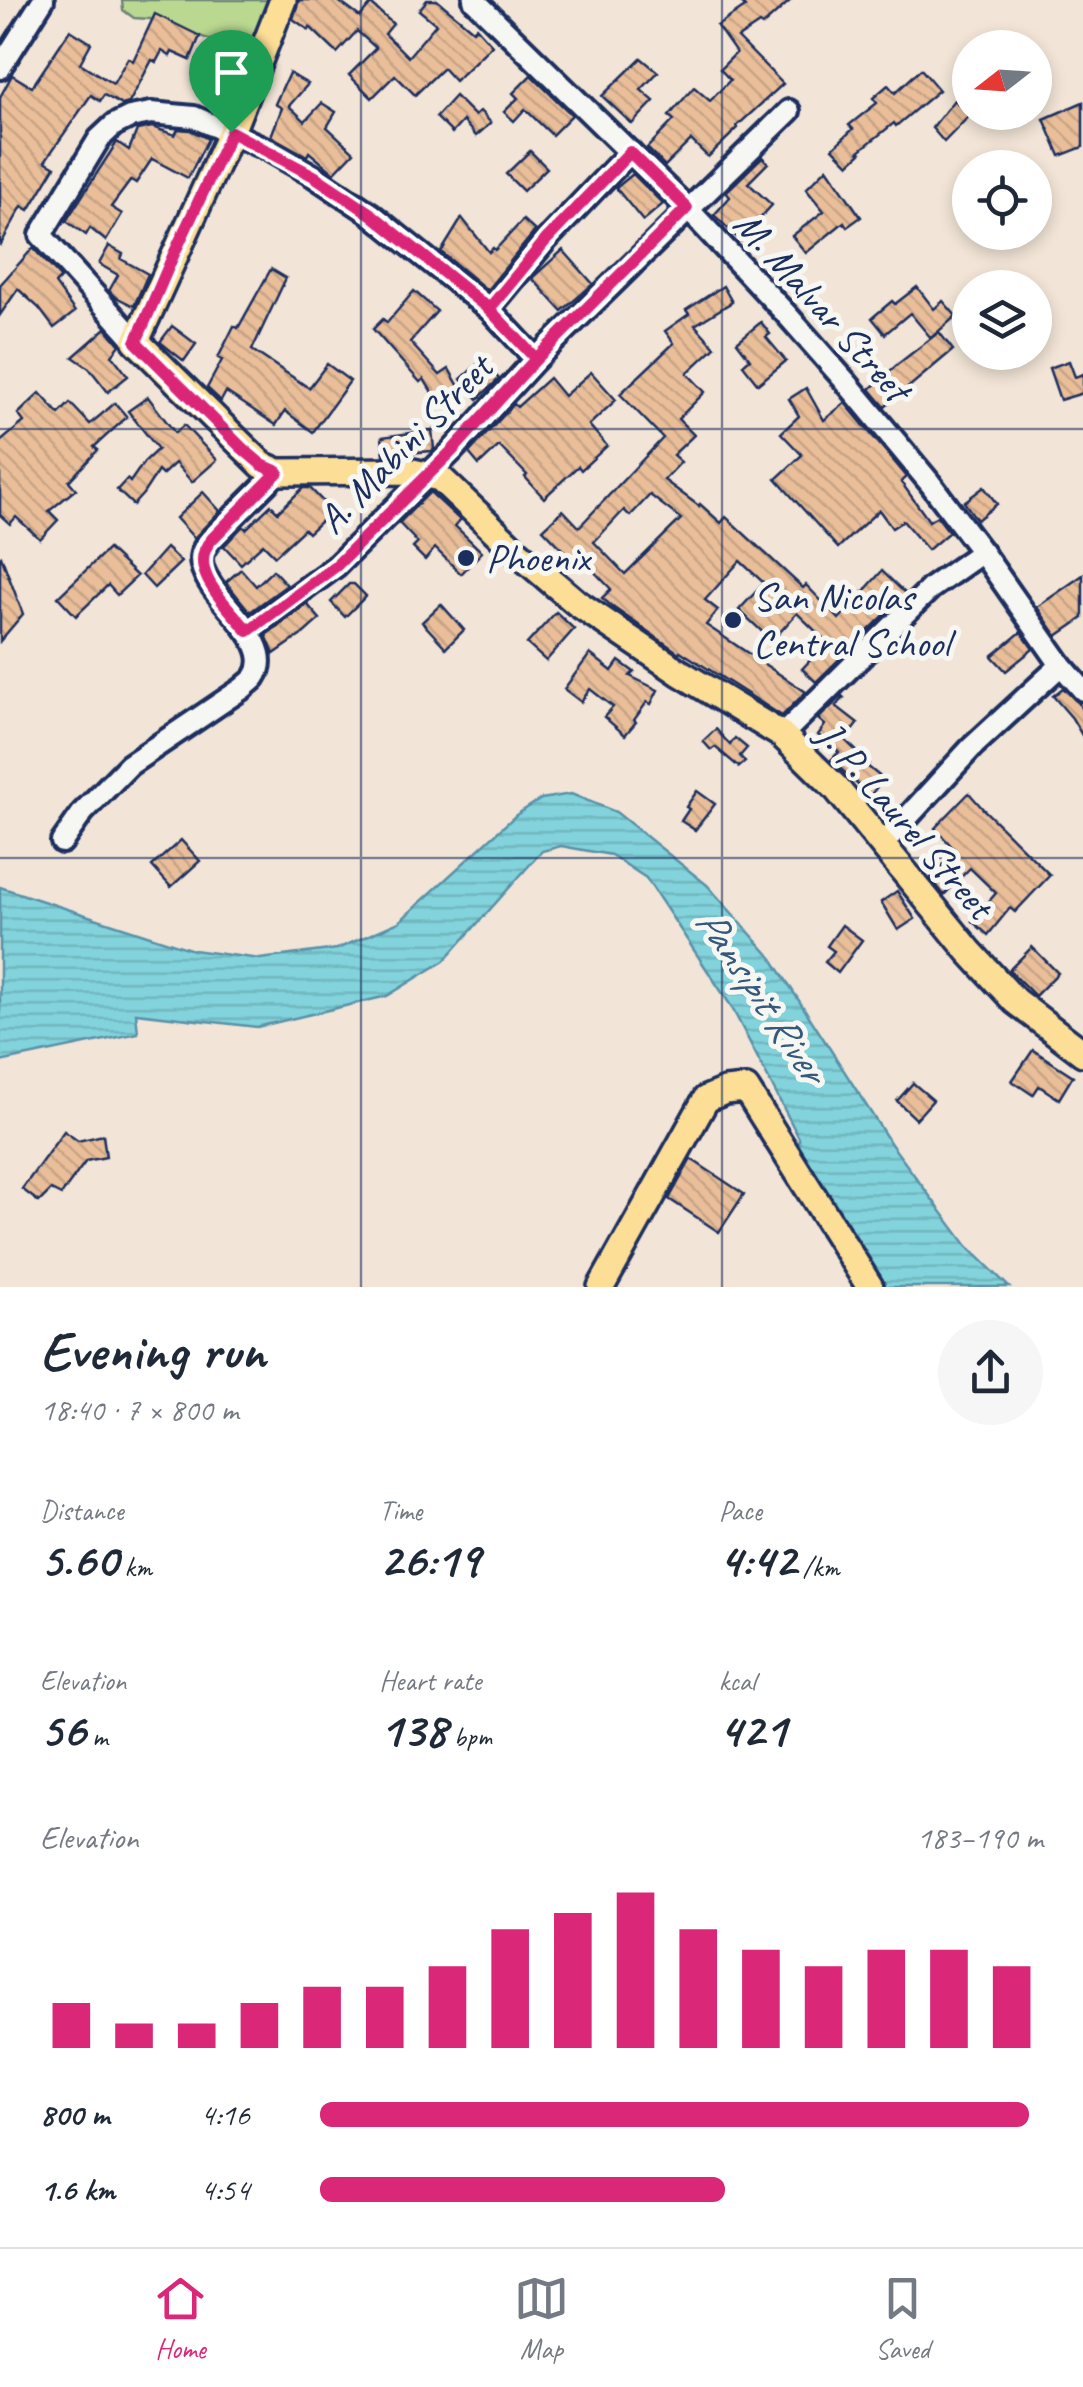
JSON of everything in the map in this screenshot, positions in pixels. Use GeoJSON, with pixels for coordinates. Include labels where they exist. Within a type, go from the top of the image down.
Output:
{"type":"FeatureCollection","features":[{"type":"Feature","properties":{"kind":"main road"},"geometry":{"type":"LineString","coordinates":[[283,0],[231,132],[136,342],[262,465],[278,472],[427,474]]}},
{"type":"Feature","properties":{"kind":"main road","name":"J. P. Laurel Street"},"geometry":{"type":"LineString","coordinates":[[427,474],[440,478],[577,604],[782,735],[836,788],[1015,1001],[1083,1052]]}},
{"type":"Feature","properties":{"kind":"main road"},"geometry":{"type":"LineString","coordinates":[[601,1287],[706,1099],[724,1091],[746,1089],[870,1287]]}},
{"type":"Feature","properties":{"kind":"street"},"geometry":{"type":"LineString","coordinates":[[0,68],[43,0]]}},
{"type":"Feature","properties":{"kind":"street","name":"M. Malvar Street"},"geometry":{"type":"LineString","coordinates":[[474,0],[687,208],[846,382],[930,483],[1083,690]]}},
{"type":"Feature","properties":{"kind":"street","name":"A. Mabini Street"},"geometry":{"type":"LineString","coordinates":[[248,631],[336,566],[452,451],[536,359],[788,111]]}},
{"type":"Feature","properties":{"kind":"street"},"geometry":{"type":"LineString","coordinates":[[136,342],[41,235],[99,139],[114,125],[151,112],[194,117],[314,176],[371,214],[489,309],[536,359]]}},
{"type":"Feature","properties":{"kind":"street"},"geometry":{"type":"LineString","coordinates":[[489,309],[546,240],[630,152]]}},
{"type":"Feature","properties":{"kind":"street"},"geometry":{"type":"LineString","coordinates":[[62,842],[93,801],[129,766],[256,676],[260,664],[256,647],[207,578],[201,558],[212,539],[278,472]]}},
{"type":"Feature","properties":{"kind":"street"},"geometry":{"type":"LineString","coordinates":[[782,735],[932,588],[982,552]]}},
{"type":"Feature","properties":{"kind":"street"},"geometry":{"type":"LineString","coordinates":[[883,844],[972,748],[1061,664]]}},
{"type":"Feature","properties":{"kind":"green space"},"geometry":{"type":"Polygon","coordinates":[[[122,0],[278,0],[255,55],[150,19],[134,18],[123,10],[122,0]]]}},
{"type":"Feature","properties":{"kind":"water","name":"Pansipit River"},"geometry":{"type":"Polygon","coordinates":[[[571,794],[616,812],[707,885],[771,957],[891,1144],[967,1246],[1009,1287],[867,1287],[800,1167],[799,1138],[731,1006],[646,878],[611,855],[561,846],[542,851],[444,961],[387,996],[257,1027],[136,1013],[138,1033],[0,1062],[0,887],[193,950],[260,959],[337,949],[399,922],[516,815],[541,799],[571,794]]]}},
{"type":"Feature","properties":{"kind":"building"},"geometry":{"type":"Polygon","coordinates":[[[299,0],[337,0],[360,17],[371,4],[393,24],[385,34],[408,57],[436,24],[419,10],[427,0],[437,0],[473,30],[476,27],[492,45],[455,81],[443,68],[415,95],[395,75],[372,98],[349,75],[376,48],[357,31],[337,53],[310,27],[309,30],[293,19],[299,0]]]}},
{"type":"Feature","properties":{"kind":"building"},"geometry":{"type":"Polygon","coordinates":[[[739,0],[791,0],[762,26],[759,24],[738,38],[783,84],[708,157],[691,140],[665,166],[647,148],[674,120],[669,116],[694,87],[710,101],[730,80],[720,69],[736,53],[717,26],[745,7],[739,0]]]}},
{"type":"Feature","properties":{"kind":"building"},"geometry":{"type":"Polygon","coordinates":[[[155,14],[200,36],[190,60],[162,51],[156,62],[152,60],[129,103],[122,105],[104,95],[100,101],[91,95],[45,161],[55,167],[29,210],[22,206],[0,246],[0,97],[12,75],[32,87],[70,30],[91,43],[80,63],[113,84],[128,58],[133,61],[155,14]]]}},
{"type":"Feature","properties":{"kind":"building"},"geometry":{"type":"Polygon","coordinates":[[[641,58],[658,72],[641,90],[654,101],[632,124],[602,96],[641,58]]]}},
{"type":"Feature","properties":{"kind":"building"},"geometry":{"type":"Polygon","coordinates":[[[921,69],[939,90],[859,151],[849,164],[833,148],[853,129],[849,125],[877,103],[873,98],[888,85],[895,93],[921,69]]]}},
{"type":"Feature","properties":{"kind":"building"},"geometry":{"type":"Polygon","coordinates":[[[289,73],[308,84],[289,106],[305,121],[322,103],[336,112],[327,127],[354,152],[334,173],[309,152],[307,156],[271,136],[282,108],[275,104],[289,73]]]}},
{"type":"Feature","properties":{"kind":"building"},"geometry":{"type":"Polygon","coordinates":[[[531,75],[572,115],[552,135],[525,109],[514,121],[504,112],[518,98],[513,93],[531,75]]]}},
{"type":"Feature","properties":{"kind":"building"},"geometry":{"type":"Polygon","coordinates":[[[455,96],[475,116],[480,111],[491,123],[476,136],[463,121],[452,133],[436,117],[455,96]]]}},
{"type":"Feature","properties":{"kind":"building"},"geometry":{"type":"Polygon","coordinates":[[[1083,102],[1083,147],[1060,156],[1049,130],[1052,130],[1052,116],[1083,102]]]}},
{"type":"Feature","properties":{"kind":"building"},"geometry":{"type":"Polygon","coordinates":[[[952,103],[952,130],[956,130],[944,142],[932,128],[952,103]]]}},
{"type":"Feature","properties":{"kind":"building"},"geometry":{"type":"Polygon","coordinates":[[[152,127],[175,135],[178,129],[190,130],[208,139],[188,178],[152,159],[136,183],[131,180],[111,207],[122,214],[106,241],[90,228],[86,235],[66,221],[117,142],[129,150],[137,130],[152,127]]]}},
{"type":"Feature","properties":{"kind":"building"},"geometry":{"type":"Polygon","coordinates":[[[530,151],[547,168],[523,191],[506,174],[530,151]]]}},
{"type":"Feature","properties":{"kind":"building"},"geometry":{"type":"Polygon","coordinates":[[[762,157],[768,163],[748,183],[772,205],[741,241],[714,215],[730,197],[726,192],[762,157]]]}},
{"type":"Feature","properties":{"kind":"building"},"geometry":{"type":"Polygon","coordinates":[[[827,168],[861,217],[847,227],[844,222],[806,253],[792,236],[824,211],[806,189],[827,168]]]}},
{"type":"Feature","properties":{"kind":"building"},"geometry":{"type":"Polygon","coordinates":[[[633,174],[663,204],[643,221],[616,188],[633,174]]]}},
{"type":"Feature","properties":{"kind":"building"},"geometry":{"type":"Polygon","coordinates":[[[462,218],[489,252],[523,220],[535,231],[487,290],[441,252],[462,218]]]}},
{"type":"Feature","properties":{"kind":"building"},"geometry":{"type":"Polygon","coordinates":[[[109,246],[123,254],[121,259],[148,274],[134,306],[109,291],[118,275],[99,264],[109,246]]]}},
{"type":"Feature","properties":{"kind":"building"},"geometry":{"type":"Polygon","coordinates":[[[33,248],[61,278],[55,284],[75,312],[54,328],[18,289],[0,315],[0,285],[33,248]]]}},
{"type":"Feature","properties":{"kind":"building"},"geometry":{"type":"Polygon","coordinates":[[[563,250],[593,284],[562,311],[532,278],[563,250]]]}},
{"type":"Feature","properties":{"kind":"building"},"geometry":{"type":"Polygon","coordinates":[[[271,269],[286,278],[252,350],[309,388],[327,364],[350,381],[313,432],[285,411],[276,425],[226,392],[221,401],[207,388],[234,326],[238,328],[271,269]]]}},
{"type":"Feature","properties":{"kind":"building","name":"San Nicolas Central School"},"geometry":{"type":"Polygon","coordinates":[[[723,286],[732,302],[695,325],[715,347],[687,373],[705,392],[678,419],[694,435],[673,455],[681,462],[664,480],[721,523],[726,517],[803,588],[806,585],[839,619],[882,571],[906,594],[816,682],[802,669],[827,642],[797,613],[772,641],[739,610],[764,583],[740,561],[705,600],[718,610],[706,625],[806,692],[782,716],[614,608],[602,598],[611,589],[581,558],[575,562],[543,529],[563,510],[579,527],[663,438],[620,394],[674,343],[665,331],[689,314],[686,310],[723,286]],[[650,495],[630,516],[624,510],[594,542],[625,574],[681,519],[650,495]]]}},
{"type":"Feature","properties":{"kind":"building"},"geometry":{"type":"Polygon","coordinates":[[[917,287],[934,309],[943,301],[952,311],[952,320],[931,338],[910,313],[885,334],[872,318],[892,301],[895,304],[917,287]]]}},
{"type":"Feature","properties":{"kind":"building"},"geometry":{"type":"Polygon","coordinates":[[[414,291],[437,311],[410,342],[440,375],[449,369],[460,388],[438,402],[424,379],[420,382],[373,329],[383,319],[387,323],[414,291]]]}},
{"type":"Feature","properties":{"kind":"building"},"geometry":{"type":"Polygon","coordinates":[[[761,322],[770,334],[766,337],[786,361],[758,384],[743,365],[750,359],[737,342],[761,322]]]}},
{"type":"Feature","properties":{"kind":"building"},"geometry":{"type":"Polygon","coordinates":[[[172,326],[196,344],[184,361],[160,342],[172,326]]]}},
{"type":"Feature","properties":{"kind":"building"},"geometry":{"type":"Polygon","coordinates":[[[106,328],[120,345],[112,355],[128,376],[108,392],[89,368],[73,357],[106,328]]]}},
{"type":"Feature","properties":{"kind":"building"},"geometry":{"type":"Polygon","coordinates":[[[939,332],[952,349],[885,407],[870,389],[939,332]]]}},
{"type":"Feature","properties":{"kind":"building"},"geometry":{"type":"Polygon","coordinates":[[[482,360],[499,379],[478,399],[461,379],[482,360]]]}},
{"type":"Feature","properties":{"kind":"building"},"geometry":{"type":"Polygon","coordinates":[[[1069,361],[1075,377],[1083,374],[1083,393],[1060,400],[1052,367],[1069,361]]]}},
{"type":"Feature","properties":{"kind":"building"},"geometry":{"type":"Polygon","coordinates":[[[591,372],[616,400],[589,425],[607,446],[581,470],[578,466],[544,498],[499,446],[479,465],[469,453],[514,404],[517,407],[549,378],[564,396],[591,372]]]}},
{"type":"Feature","properties":{"kind":"building"},"geometry":{"type":"Polygon","coordinates":[[[806,388],[824,420],[845,403],[907,477],[901,482],[929,521],[937,516],[949,532],[928,550],[903,521],[892,528],[879,510],[838,548],[776,479],[802,455],[781,433],[799,416],[789,399],[806,388]]]}},
{"type":"Feature","properties":{"kind":"building"},"geometry":{"type":"Polygon","coordinates":[[[40,393],[59,414],[70,403],[90,424],[115,403],[127,417],[94,447],[98,450],[69,481],[76,489],[49,511],[58,520],[40,539],[16,517],[10,524],[0,515],[0,442],[24,422],[18,414],[40,393]]]}},
{"type":"Feature","properties":{"kind":"building"},"geometry":{"type":"Polygon","coordinates":[[[148,397],[175,433],[184,425],[217,460],[192,482],[175,463],[162,475],[158,471],[133,505],[117,490],[127,479],[130,482],[158,449],[128,411],[148,397]]]}},
{"type":"Feature","properties":{"kind":"building"},"geometry":{"type":"Polygon","coordinates":[[[432,430],[432,451],[384,455],[382,437],[432,430]]]}},
{"type":"Feature","properties":{"kind":"building"},"geometry":{"type":"Polygon","coordinates":[[[984,487],[997,504],[977,520],[964,502],[984,487]]]}},
{"type":"Feature","properties":{"kind":"building"},"geometry":{"type":"Polygon","coordinates":[[[303,488],[310,488],[332,511],[308,533],[304,529],[275,556],[263,544],[241,564],[224,546],[271,505],[278,512],[303,488]]]}},
{"type":"Feature","properties":{"kind":"building"},"geometry":{"type":"Polygon","coordinates":[[[203,492],[220,511],[194,538],[176,518],[203,492]]]}},
{"type":"Feature","properties":{"kind":"building"},"geometry":{"type":"Polygon","coordinates":[[[430,492],[460,520],[455,526],[482,552],[461,574],[435,548],[425,560],[413,548],[418,543],[399,523],[430,492]]]}},
{"type":"Feature","properties":{"kind":"building"},"geometry":{"type":"Polygon","coordinates":[[[166,548],[181,562],[154,588],[142,575],[166,548]]]}},
{"type":"Feature","properties":{"kind":"building"},"geometry":{"type":"Polygon","coordinates":[[[108,549],[137,576],[117,595],[108,585],[76,616],[58,597],[108,549]]]}},
{"type":"Feature","properties":{"kind":"building"},"geometry":{"type":"Polygon","coordinates":[[[0,557],[23,614],[0,641],[0,557]]]}},
{"type":"Feature","properties":{"kind":"building"},"geometry":{"type":"Polygon","coordinates":[[[241,569],[256,586],[273,570],[287,585],[250,612],[226,582],[241,569]]]}},
{"type":"Feature","properties":{"kind":"building"},"geometry":{"type":"Polygon","coordinates":[[[1083,575],[1083,618],[1057,636],[1037,607],[1083,575]]]}},
{"type":"Feature","properties":{"kind":"building"},"geometry":{"type":"Polygon","coordinates":[[[349,584],[366,596],[345,617],[331,602],[349,584]]]}},
{"type":"Feature","properties":{"kind":"building"},"geometry":{"type":"Polygon","coordinates":[[[307,604],[320,619],[274,654],[266,635],[307,604]]]}},
{"type":"Feature","properties":{"kind":"building"},"geometry":{"type":"Polygon","coordinates":[[[441,604],[464,630],[446,648],[422,622],[441,604]]]}},
{"type":"Feature","properties":{"kind":"building"},"geometry":{"type":"Polygon","coordinates":[[[556,612],[574,629],[546,661],[527,644],[556,612]]]}},
{"type":"Feature","properties":{"kind":"building"},"geometry":{"type":"Polygon","coordinates":[[[1021,632],[1033,649],[1006,671],[992,656],[1021,632]]]}},
{"type":"Feature","properties":{"kind":"building"},"geometry":{"type":"Polygon","coordinates":[[[590,654],[612,671],[619,661],[634,672],[630,676],[658,690],[625,735],[604,717],[613,707],[590,689],[581,702],[564,689],[590,654]]]}},
{"type":"Feature","properties":{"kind":"building"},"geometry":{"type":"Polygon","coordinates":[[[1063,688],[1083,712],[1083,737],[1053,696],[1063,688]]]}},
{"type":"Feature","properties":{"kind":"building"},"geometry":{"type":"Polygon","coordinates":[[[842,696],[836,706],[858,723],[845,740],[883,779],[870,796],[831,760],[839,752],[818,735],[825,725],[818,719],[842,696]]]}},
{"type":"Feature","properties":{"kind":"building"},"geometry":{"type":"Polygon","coordinates":[[[716,729],[730,745],[735,738],[747,748],[740,756],[745,762],[739,767],[703,741],[716,729]]]}},
{"type":"Feature","properties":{"kind":"building"},"geometry":{"type":"Polygon","coordinates":[[[697,791],[715,804],[695,830],[681,821],[697,791]]]}},
{"type":"Feature","properties":{"kind":"building"},"geometry":{"type":"Polygon","coordinates":[[[969,793],[1050,875],[1015,912],[1010,908],[988,935],[972,921],[996,893],[970,868],[944,895],[931,878],[956,851],[935,828],[969,793]]]}},
{"type":"Feature","properties":{"kind":"building"},"geometry":{"type":"Polygon","coordinates":[[[181,840],[200,861],[171,887],[152,866],[181,840]]]}},
{"type":"Feature","properties":{"kind":"building"},"geometry":{"type":"Polygon","coordinates":[[[897,891],[915,919],[898,930],[881,902],[897,891]]]}},
{"type":"Feature","properties":{"kind":"building"},"geometry":{"type":"Polygon","coordinates":[[[842,925],[862,940],[838,973],[825,962],[834,951],[827,946],[842,925]]]}},
{"type":"Feature","properties":{"kind":"building"},"geometry":{"type":"Polygon","coordinates":[[[1032,947],[1058,973],[1035,996],[1009,970],[1032,947]]]}},
{"type":"Feature","properties":{"kind":"building"},"geometry":{"type":"Polygon","coordinates":[[[1033,1050],[1073,1076],[1059,1099],[1039,1086],[1033,1095],[1012,1081],[1033,1050]]]}},
{"type":"Feature","properties":{"kind":"building"},"geometry":{"type":"Polygon","coordinates":[[[913,1083],[933,1100],[916,1119],[897,1101],[913,1083]]]}},
{"type":"Feature","properties":{"kind":"building"},"geometry":{"type":"Polygon","coordinates":[[[64,1131],[78,1141],[103,1135],[106,1157],[86,1161],[61,1195],[51,1190],[39,1202],[22,1189],[64,1131]]]}},
{"type":"Feature","properties":{"kind":"building"},"geometry":{"type":"Polygon","coordinates":[[[691,1159],[744,1194],[719,1232],[669,1199],[691,1159]]]}},
{"type":"Feature","properties":{"kind":"place","name":"Phoenix"},"geometry":{"type":"Point","coordinates":[466,558]}},
{"type":"Feature","properties":{"kind":"place","name":"San Nicolas Central School"},"geometry":{"type":"Point","coordinates":[733,620]}},
{"type":"Feature","properties":{"kind":"route"},"geometry":{"type":"LineString","coordinates":[[231,132],[136,342],[242,448],[262,465],[278,472],[212,539],[201,558],[207,578],[248,631],[336,566],[452,451],[536,359],[489,309],[546,240],[630,152],[687,208],[536,359],[489,309],[371,214],[314,176],[231,132]]}}]}
